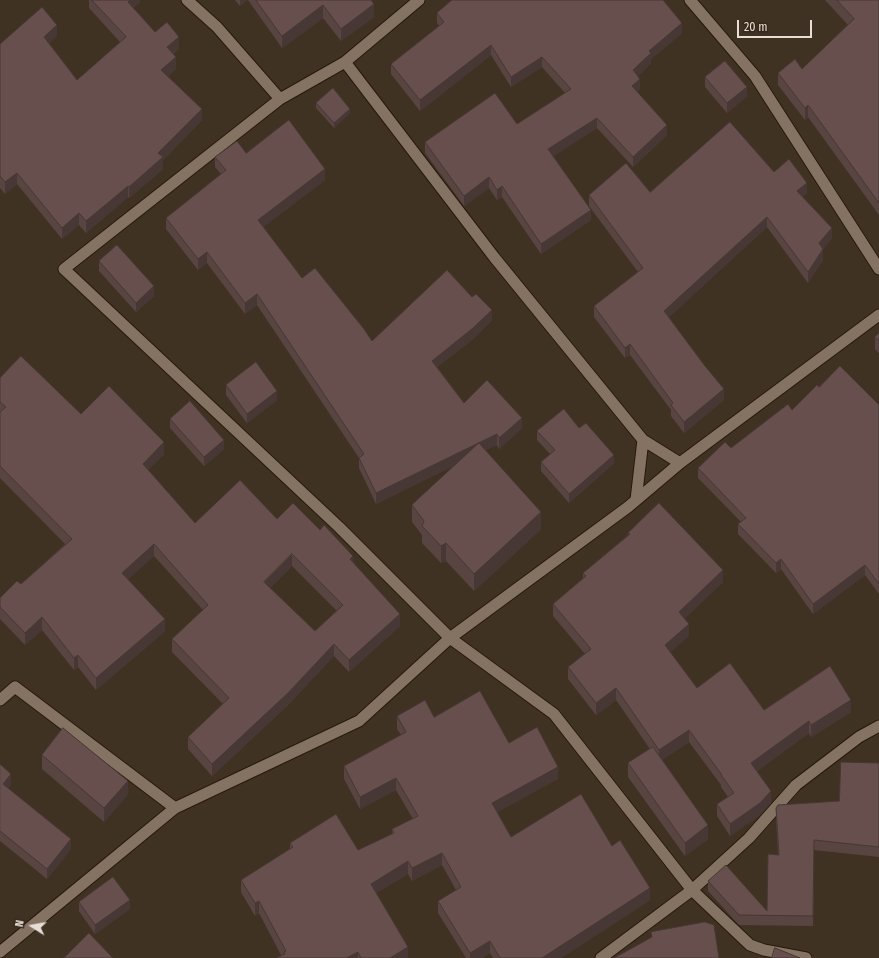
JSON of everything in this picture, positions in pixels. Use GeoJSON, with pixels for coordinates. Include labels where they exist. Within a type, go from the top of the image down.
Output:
{"type":"FeatureCollection","features":[{"type":"Feature","properties":{"kind":"street"},"geometry":{"type":"LineString","coordinates":[[187,0],[217,28],[280,99]]}},
{"type":"Feature","properties":{"kind":"street"},"geometry":{"type":"LineString","coordinates":[[419,0],[345,62],[280,99],[64,268],[339,526],[450,638],[554,714],[692,890],[750,946],[806,958]]}},
{"type":"Feature","properties":{"kind":"street"},"geometry":{"type":"LineString","coordinates":[[690,0],[755,76],[879,269]]}},
{"type":"Feature","properties":{"kind":"street"},"geometry":{"type":"LineString","coordinates":[[345,62],[494,257],[643,440],[680,463]]}},
{"type":"Feature","properties":{"kind":"street"},"geometry":{"type":"LineString","coordinates":[[0,952],[175,808],[359,721],[450,638],[636,500],[680,463],[879,315]]}},
{"type":"Feature","properties":{"kind":"street"},"geometry":{"type":"LineString","coordinates":[[636,500],[643,440]]}},
{"type":"Feature","properties":{"kind":"street"},"geometry":{"type":"LineString","coordinates":[[0,700],[15,687],[175,808]]}},
{"type":"Feature","properties":{"kind":"street"},"geometry":{"type":"LineString","coordinates":[[601,958],[692,890],[750,838],[796,785],[859,737],[879,726]]}},
{"type":"Feature","properties":{"kind":"building"},"geometry":{"type":"Polygon","coordinates":[[[92,0],[130,0],[128,2],[155,32],[167,22],[179,37],[167,47],[176,57],[161,70],[202,109],[158,153],[163,157],[129,187],[128,186],[86,221],[79,213],[62,228],[17,173],[5,182],[0,176],[0,44],[42,7],[57,25],[44,37],[77,80],[126,37],[92,0]]]}},
{"type":"Feature","properties":{"kind":"building"},"geometry":{"type":"Polygon","coordinates":[[[256,0],[371,0],[374,4],[341,29],[323,5],[282,36],[256,0]]]}},
{"type":"Feature","properties":{"kind":"building"},"geometry":{"type":"Polygon","coordinates":[[[452,0],[663,0],[682,23],[649,51],[651,53],[633,70],[640,79],[632,86],[667,125],[633,157],[597,118],[548,149],[591,210],[541,244],[502,186],[497,190],[489,177],[464,196],[425,142],[495,93],[517,124],[571,89],[542,57],[511,77],[491,45],[420,100],[391,64],[444,22],[437,13],[452,0]]]}},
{"type":"Feature","properties":{"kind":"building"},"geometry":{"type":"Polygon","coordinates":[[[837,0],[879,0],[879,203],[808,105],[805,108],[778,73],[795,59],[802,69],[854,19],[837,0]]]}},
{"type":"Feature","properties":{"kind":"building"},"geometry":{"type":"Polygon","coordinates":[[[725,61],[747,87],[727,103],[705,77],[725,61]]]}},
{"type":"Feature","properties":{"kind":"building"},"geometry":{"type":"Polygon","coordinates":[[[333,88],[350,109],[334,123],[316,103],[333,88]]]}},
{"type":"Feature","properties":{"kind":"building"},"geometry":{"type":"Polygon","coordinates":[[[289,120],[325,169],[258,220],[302,278],[315,268],[372,341],[447,270],[472,297],[476,294],[492,310],[473,328],[432,361],[464,403],[487,380],[522,418],[499,438],[497,434],[376,493],[359,458],[364,454],[257,294],[245,303],[207,252],[198,259],[166,218],[226,170],[215,157],[237,141],[246,153],[289,120]]]}},
{"type":"Feature","properties":{"kind":"building"},"geometry":{"type":"Polygon","coordinates":[[[730,122],[774,172],[789,159],[807,183],[797,191],[832,228],[819,243],[823,249],[808,272],[767,217],[664,311],[724,389],[684,422],[671,405],[673,403],[630,344],[625,348],[594,306],[643,268],[589,195],[626,163],[650,192],[730,122]]]}},
{"type":"Feature","properties":{"kind":"building"},"geometry":{"type":"Polygon","coordinates":[[[117,245],[154,286],[136,303],[99,261],[117,245]]]}},
{"type":"Feature","properties":{"kind":"building"},"geometry":{"type":"Polygon","coordinates":[[[879,333],[879,341],[875,337],[879,333]]]}},
{"type":"Feature","properties":{"kind":"building"},"geometry":{"type":"Polygon","coordinates":[[[21,356],[81,414],[109,386],[164,442],[143,464],[195,523],[240,480],[277,519],[293,503],[320,530],[324,525],[353,556],[350,559],[400,614],[349,660],[334,644],[288,693],[212,764],[188,737],[229,698],[172,639],[208,605],[154,544],[122,573],[165,619],[96,678],[78,655],[74,658],[42,617],[25,633],[0,607],[0,598],[17,581],[21,584],[72,539],[0,466],[0,412],[6,407],[0,402],[0,378],[21,356]],[[292,554],[264,582],[315,631],[343,605],[292,554]]]}},
{"type":"Feature","properties":{"kind":"building"},"geometry":{"type":"Polygon","coordinates":[[[256,362],[277,391],[247,414],[226,385],[256,362]]]}},
{"type":"Feature","properties":{"kind":"building"},"geometry":{"type":"Polygon","coordinates":[[[840,366],[879,405],[879,584],[865,565],[813,604],[781,559],[776,563],[738,524],[746,518],[698,468],[725,442],[731,448],[788,404],[792,410],[817,385],[819,387],[840,366]]]}},
{"type":"Feature","properties":{"kind":"building"},"geometry":{"type":"Polygon","coordinates":[[[190,401],[224,440],[204,457],[170,419],[190,401]]]}},
{"type":"Feature","properties":{"kind":"building"},"geometry":{"type":"Polygon","coordinates":[[[564,409],[579,428],[586,423],[614,455],[569,494],[541,462],[555,450],[537,431],[564,409]]]}},
{"type":"Feature","properties":{"kind":"building"},"geometry":{"type":"Polygon","coordinates":[[[479,443],[541,512],[474,574],[446,543],[441,546],[422,526],[424,521],[412,505],[479,443]]]}},
{"type":"Feature","properties":{"kind":"building"},"geometry":{"type":"Polygon","coordinates":[[[659,503],[723,570],[679,612],[689,624],[665,645],[697,688],[730,663],[764,710],[830,666],[851,700],[811,725],[809,721],[751,763],[771,791],[760,803],[730,824],[717,804],[734,793],[689,730],[659,750],[616,688],[596,703],[568,667],[591,649],[553,604],[586,576],[583,573],[630,534],[628,533],[659,503]]]}},
{"type":"Feature","properties":{"kind":"building"},"geometry":{"type":"Polygon","coordinates":[[[480,691],[509,743],[537,727],[558,767],[492,803],[511,837],[581,794],[612,846],[620,840],[650,888],[542,958],[500,958],[490,941],[470,953],[438,901],[461,887],[442,853],[412,868],[408,861],[371,884],[408,947],[390,958],[361,958],[358,952],[346,958],[276,958],[285,954],[284,952],[286,951],[259,901],[255,903],[241,880],[293,847],[290,843],[336,814],[358,850],[394,833],[392,829],[418,816],[396,778],[360,797],[344,766],[406,732],[397,716],[425,700],[434,717],[480,691]]]}},
{"type":"Feature","properties":{"kind":"building"},"geometry":{"type":"Polygon","coordinates":[[[63,728],[128,781],[104,808],[42,755],[63,728]]]}},
{"type":"Feature","properties":{"kind":"building"},"geometry":{"type":"Polygon","coordinates":[[[653,747],[708,825],[685,843],[628,763],[653,747]]]}},
{"type":"Feature","properties":{"kind":"building"},"geometry":{"type":"Polygon","coordinates":[[[841,762],[879,763],[879,847],[814,840],[813,916],[739,915],[708,881],[726,865],[767,911],[768,854],[779,855],[776,808],[778,805],[839,801],[841,762]]]}},
{"type":"Feature","properties":{"kind":"building"},"geometry":{"type":"Polygon","coordinates":[[[0,764],[11,774],[3,784],[71,839],[47,869],[0,831],[0,764]]]}},
{"type":"Feature","properties":{"kind":"building"},"geometry":{"type":"Polygon","coordinates":[[[113,877],[130,900],[95,925],[79,902],[113,877]]]}},
{"type":"Feature","properties":{"kind":"building"},"geometry":{"type":"Polygon","coordinates":[[[705,922],[714,925],[719,958],[614,958],[652,937],[651,932],[705,922]]]}},
{"type":"Feature","properties":{"kind":"building"},"geometry":{"type":"Polygon","coordinates":[[[89,933],[113,958],[64,958],[89,933]]]}},
{"type":"Feature","properties":{"kind":"building"},"geometry":{"type":"Polygon","coordinates":[[[775,948],[800,958],[772,958],[775,948]]]}}]}
